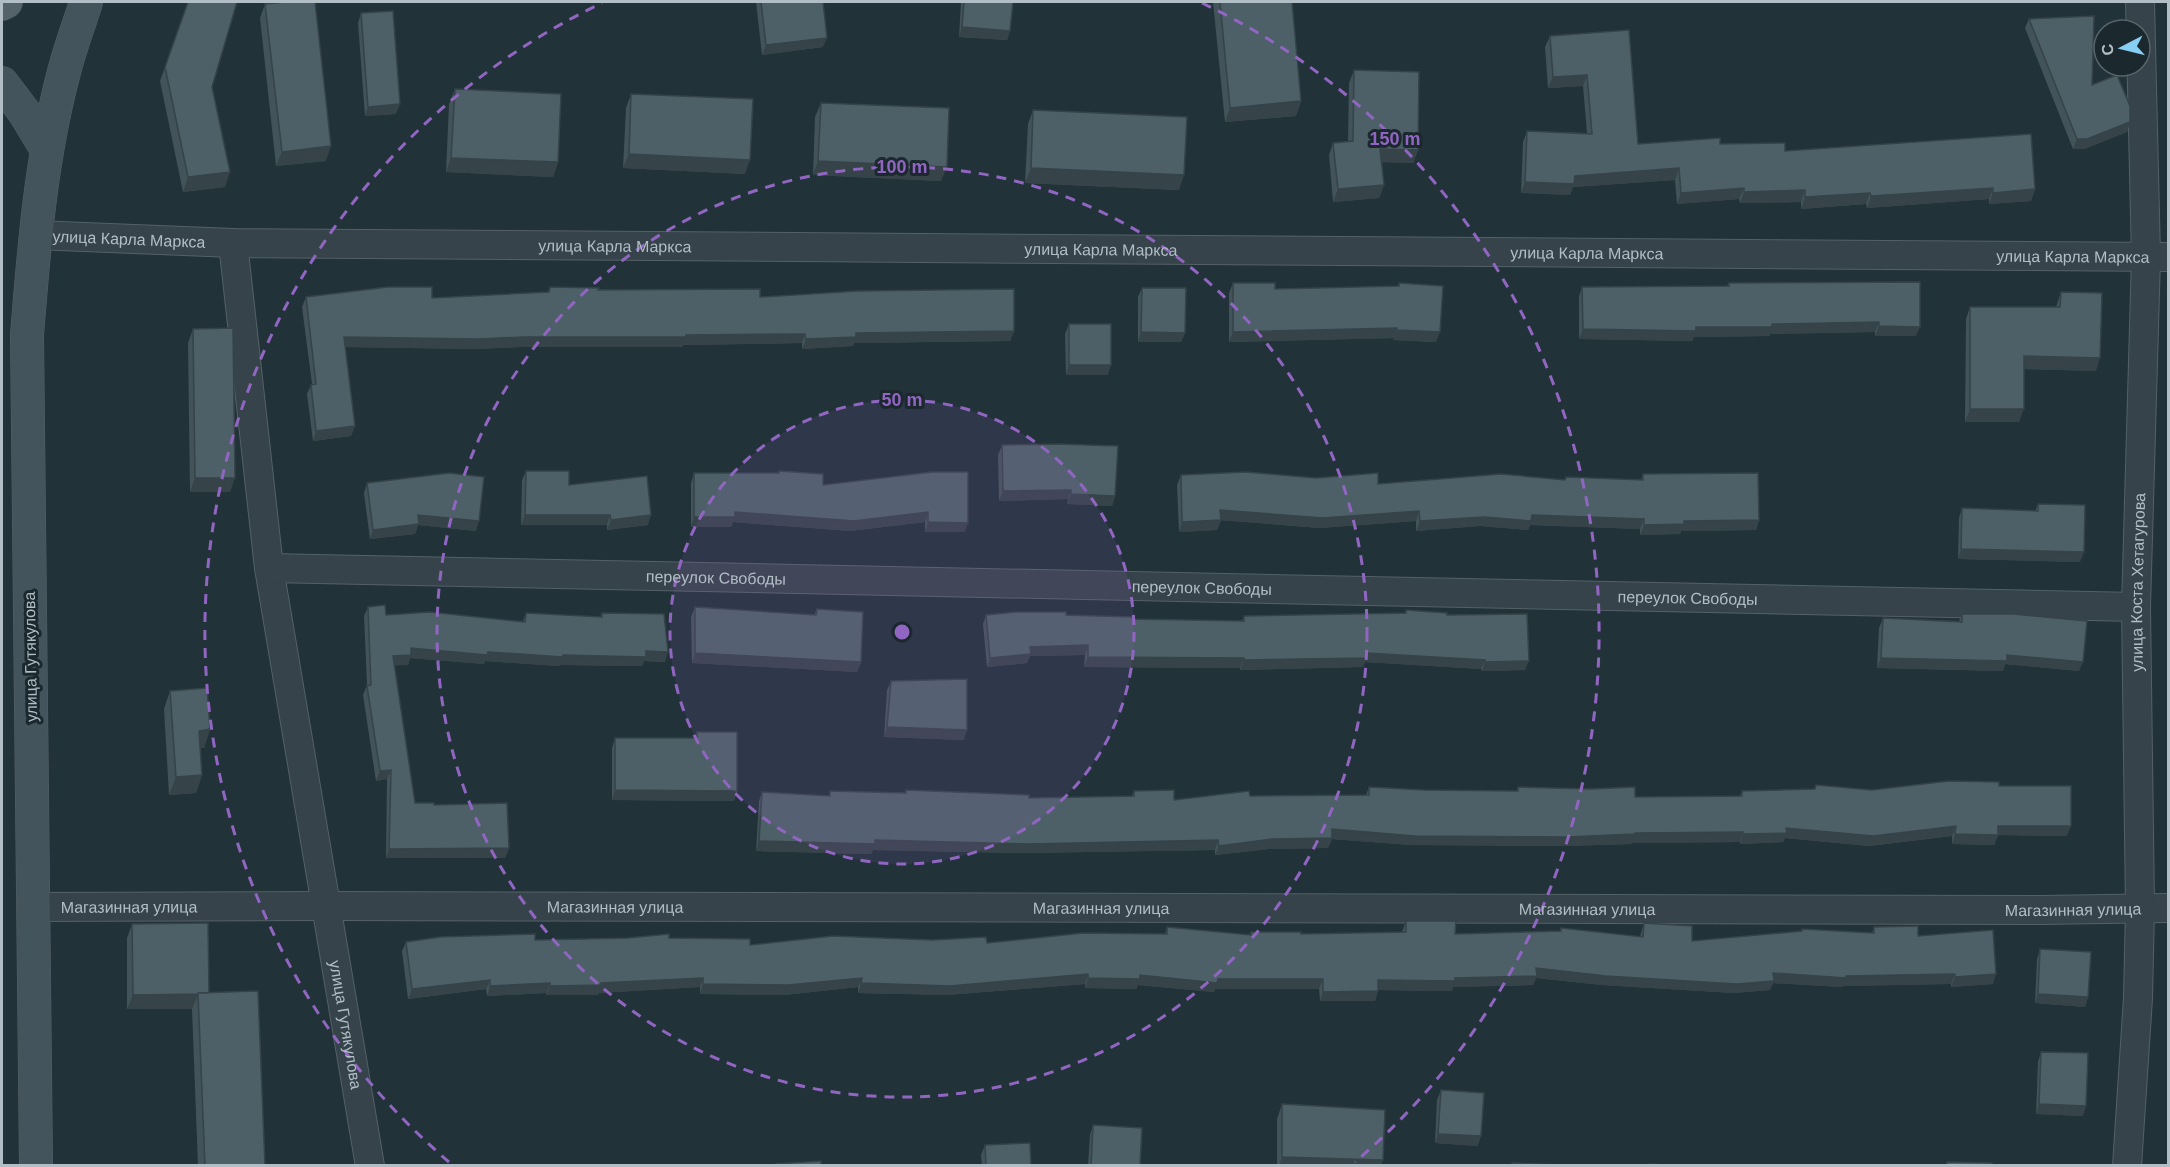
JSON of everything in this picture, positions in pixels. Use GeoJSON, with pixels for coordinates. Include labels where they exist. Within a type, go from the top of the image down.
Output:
{"type":"FeatureCollection","features":[{"type":"Feature","properties":{"kind":"main road"},"geometry":{"type":"LineString","coordinates":[[2,4],[6,2]]}},
{"type":"Feature","properties":{"kind":"main road","name":"улица Гутякулова"},"geometry":{"type":"LineString","coordinates":[[36,1166],[27,335],[34,235],[47,150],[64,72],[86,2]]}},
{"type":"Feature","properties":{"kind":"main road"},"geometry":{"type":"LineString","coordinates":[[2,83],[24,112],[47,150]]}},
{"type":"Feature","properties":{"kind":"street","name":"улица Коста Хетагурова"},"geometry":{"type":"LineString","coordinates":[[2127,1166],[2138,998],[2140,908],[2136,607],[2158,257],[2140,2]]}},
{"type":"Feature","properties":{"kind":"street","name":"улица Карла Маркса"},"geometry":{"type":"LineString","coordinates":[[34,235],[233,243],[2158,257]]}},
{"type":"Feature","properties":{"kind":"street","name":"улица Гутякулова"},"geometry":{"type":"LineString","coordinates":[[233,243],[268,568],[370,1166]]}},
{"type":"Feature","properties":{"kind":"street","name":"переулок Свободы"},"geometry":{"type":"LineString","coordinates":[[268,568],[2136,607]]}},
{"type":"Feature","properties":{"kind":"street","name":"Магазинная улица"},"geometry":{"type":"LineString","coordinates":[[33,907],[2007,910],[2169,908]]}},
{"type":"Feature","properties":{"kind":"building"},"geometry":{"type":"Polygon","coordinates":[[[188,2],[237,2],[212,87],[230,172],[188,177],[165,67],[188,2]]]}},
{"type":"Feature","properties":{"kind":"building"},"geometry":{"type":"Polygon","coordinates":[[[315,2],[331,146],[282,152],[265,4],[315,2]]]}},
{"type":"Feature","properties":{"kind":"building"},"geometry":{"type":"Polygon","coordinates":[[[761,2],[823,2],[827,38],[766,45],[761,2]]]}},
{"type":"Feature","properties":{"kind":"building"},"geometry":{"type":"Polygon","coordinates":[[[964,2],[1013,2],[1010,31],[962,27],[964,2]]]}},
{"type":"Feature","properties":{"kind":"building"},"geometry":{"type":"Polygon","coordinates":[[[1220,2],[1292,2],[1301,101],[1230,108],[1220,2]]]}},
{"type":"Feature","properties":{"kind":"building"},"geometry":{"type":"Polygon","coordinates":[[[393,11],[400,104],[368,107],[361,13],[393,11]]]}},
{"type":"Feature","properties":{"kind":"building"},"geometry":{"type":"Polygon","coordinates":[[[2094,16],[2092,18],[2092,85],[2110,78],[2118,78],[2130,106],[2130,122],[2087,139],[2077,139],[2029,19],[2094,16]]]}},
{"type":"Feature","properties":{"kind":"building"},"geometry":{"type":"Polygon","coordinates":[[[1629,30],[1638,144],[1720,138],[1720,144],[1785,143],[1785,151],[2031,134],[2035,189],[1993,193],[1993,188],[1871,196],[1870,193],[1805,197],[1805,190],[1744,192],[1744,188],[1681,193],[1679,168],[1575,176],[1574,184],[1525,182],[1527,131],[1592,134],[1587,75],[1553,77],[1550,36],[1629,30]]]}},
{"type":"Feature","properties":{"kind":"building"},"geometry":{"type":"Polygon","coordinates":[[[1354,70],[1419,72],[1418,150],[1380,149],[1384,185],[1338,189],[1333,143],[1353,141],[1354,70]]]}},
{"type":"Feature","properties":{"kind":"building"},"geometry":{"type":"Polygon","coordinates":[[[455,89],[561,94],[558,162],[451,158],[455,89]]]}},
{"type":"Feature","properties":{"kind":"building"},"geometry":{"type":"Polygon","coordinates":[[[631,94],[753,99],[750,160],[629,154],[631,94]]]}},
{"type":"Feature","properties":{"kind":"building"},"geometry":{"type":"Polygon","coordinates":[[[821,103],[949,108],[947,167],[818,161],[821,103]]]}},
{"type":"Feature","properties":{"kind":"building"},"geometry":{"type":"Polygon","coordinates":[[[1033,110],[1187,117],[1184,175],[1031,168],[1033,110]]]}},
{"type":"Feature","properties":{"kind":"building"},"geometry":{"type":"Polygon","coordinates":[[[1920,282],[1920,327],[1879,326],[1879,322],[1772,324],[1772,327],[1696,327],[1696,331],[1583,329],[1582,287],[1729,286],[1729,283],[1920,282]]]}},
{"type":"Feature","properties":{"kind":"building"},"geometry":{"type":"Polygon","coordinates":[[[1233,283],[1275,283],[1275,289],[1399,286],[1399,283],[1443,286],[1440,332],[1397,330],[1397,328],[1233,332],[1233,283]]]}},
{"type":"Feature","properties":{"kind":"building"},"geometry":{"type":"Polygon","coordinates":[[[388,287],[432,287],[432,298],[549,292],[550,287],[599,288],[598,290],[760,289],[760,297],[858,291],[1014,289],[1014,331],[856,333],[856,337],[806,339],[805,334],[479,339],[344,337],[355,426],[316,431],[311,385],[316,384],[306,297],[388,287]]]}},
{"type":"Feature","properties":{"kind":"building"},"geometry":{"type":"Polygon","coordinates":[[[1142,288],[1186,288],[1185,333],[1141,332],[1142,288]]]}},
{"type":"Feature","properties":{"kind":"building"},"geometry":{"type":"Polygon","coordinates":[[[2061,292],[2102,293],[2100,358],[2024,356],[2024,409],[1970,409],[1970,307],[2060,307],[2061,292]]]}},
{"type":"Feature","properties":{"kind":"building"},"geometry":{"type":"Polygon","coordinates":[[[1069,324],[1111,324],[1111,365],[1069,365],[1069,324]]]}},
{"type":"Feature","properties":{"kind":"building"},"geometry":{"type":"Polygon","coordinates":[[[233,328],[235,478],[195,478],[193,329],[233,328]]]}},
{"type":"Feature","properties":{"kind":"building"},"geometry":{"type":"Polygon","coordinates":[[[1002,445],[1118,446],[1115,496],[1071,494],[1071,490],[1003,491],[1002,445]]]}},
{"type":"Feature","properties":{"kind":"building"},"geometry":{"type":"Polygon","coordinates":[[[526,471],[569,471],[569,485],[647,476],[651,515],[611,520],[610,515],[525,515],[526,471]]]}},
{"type":"Feature","properties":{"kind":"building"},"geometry":{"type":"Polygon","coordinates":[[[779,471],[823,474],[823,485],[932,472],[968,472],[968,523],[928,522],[928,512],[854,521],[735,512],[735,517],[694,517],[694,473],[779,473],[779,471]]]}},
{"type":"Feature","properties":{"kind":"building"},"geometry":{"type":"Polygon","coordinates":[[[1246,472],[1316,478],[1378,473],[1378,484],[1501,474],[1565,480],[1566,477],[1643,480],[1643,474],[1758,473],[1759,520],[1684,521],[1684,524],[1644,525],[1644,519],[1532,515],[1531,521],[1484,517],[1420,521],[1419,511],[1323,518],[1220,510],[1221,520],[1182,522],[1181,475],[1246,472]]]}},
{"type":"Feature","properties":{"kind":"building"},"geometry":{"type":"Polygon","coordinates":[[[449,473],[484,477],[479,521],[418,515],[419,524],[373,530],[367,483],[449,473]]]}},
{"type":"Feature","properties":{"kind":"building"},"geometry":{"type":"Polygon","coordinates":[[[2038,504],[2085,505],[2084,552],[1961,549],[1962,508],[2038,511],[2038,504]]]}},
{"type":"Feature","properties":{"kind":"building"},"geometry":{"type":"Polygon","coordinates":[[[385,605],[386,615],[430,612],[525,622],[526,613],[602,617],[602,613],[664,614],[668,652],[646,651],[646,657],[563,655],[563,657],[488,652],[487,655],[411,648],[411,655],[393,656],[415,803],[434,803],[434,805],[507,803],[509,848],[389,849],[391,770],[380,771],[367,686],[371,685],[368,607],[385,605]]]}},
{"type":"Feature","properties":{"kind":"building"},"geometry":{"type":"Polygon","coordinates":[[[695,607],[816,615],[817,609],[863,612],[861,662],[695,653],[695,607]]]}},
{"type":"Feature","properties":{"kind":"building"},"geometry":{"type":"Polygon","coordinates":[[[1406,610],[1447,613],[1447,615],[1527,614],[1529,661],[1485,662],[1485,660],[1367,653],[1367,658],[1244,660],[1244,658],[1088,657],[1088,645],[1030,647],[1031,654],[990,658],[986,615],[1016,612],[1066,612],[1066,615],[1133,617],[1133,619],[1244,621],[1244,616],[1406,613],[1406,610]]]}},
{"type":"Feature","properties":{"kind":"building"},"geometry":{"type":"Polygon","coordinates":[[[1962,614],[2014,614],[2087,621],[2083,662],[2007,655],[2007,661],[1881,658],[1883,618],[1962,622],[1962,614]]]}},
{"type":"Feature","properties":{"kind":"building"},"geometry":{"type":"Polygon","coordinates":[[[967,679],[967,730],[887,727],[891,681],[967,679]]]}},
{"type":"Feature","properties":{"kind":"building"},"geometry":{"type":"Polygon","coordinates":[[[207,688],[210,729],[199,731],[202,775],[176,777],[170,691],[207,688]]]}},
{"type":"Feature","properties":{"kind":"building"},"geometry":{"type":"Polygon","coordinates":[[[697,732],[737,732],[737,791],[615,790],[615,738],[697,738],[697,732]]]}},
{"type":"Feature","properties":{"kind":"building"},"geometry":{"type":"Polygon","coordinates":[[[1949,781],[1999,782],[1999,786],[2071,786],[2071,826],[1998,826],[1998,835],[1955,834],[1956,826],[1873,836],[1786,828],[1787,833],[1635,833],[1568,837],[1415,836],[1332,829],[1332,838],[1272,839],[1219,846],[1218,840],[1028,844],[875,840],[875,844],[759,841],[762,792],[830,796],[830,791],[906,793],[906,790],[1029,795],[1029,798],[1134,796],[1134,791],[1174,790],[1174,800],[1249,791],[1250,796],[1369,795],[1369,787],[1518,791],[1518,787],[1591,789],[1635,787],[1635,797],[1742,796],[1742,791],[1815,789],[1816,785],[1872,790],[1949,781]]]}},
{"type":"Feature","properties":{"kind":"building"},"geometry":{"type":"Polygon","coordinates":[[[1406,921],[1456,921],[1455,934],[1561,931],[1561,928],[1643,937],[1644,923],[1692,926],[1692,941],[1802,931],[1802,929],[1874,933],[1874,927],[1918,926],[1918,936],[1993,930],[1996,974],[1955,977],[1955,974],[1846,976],[1846,978],[1773,973],[1774,981],[1737,984],[1606,976],[1536,968],[1537,976],[1455,978],[1455,981],[1378,980],[1378,991],[1323,992],[1323,979],[1218,979],[1217,983],[1140,975],[1140,979],[1088,978],[1088,974],[950,986],[861,983],[862,978],[788,985],[703,984],[703,978],[550,986],[550,983],[490,986],[490,980],[412,989],[406,942],[440,937],[535,934],[535,940],[628,938],[669,934],[669,938],[750,939],[750,945],[833,936],[933,940],[986,937],[987,943],[1083,933],[1167,934],[1167,927],[1251,935],[1251,932],[1301,932],[1301,934],[1406,932],[1406,921]]]}},
{"type":"Feature","properties":{"kind":"building"},"geometry":{"type":"Polygon","coordinates":[[[208,923],[209,993],[133,995],[132,924],[208,923]]]}},
{"type":"Feature","properties":{"kind":"building"},"geometry":{"type":"Polygon","coordinates":[[[2040,949],[2091,952],[2088,997],[2038,994],[2040,949]]]}},
{"type":"Feature","properties":{"kind":"building"},"geometry":{"type":"Polygon","coordinates":[[[258,991],[265,1166],[205,1166],[198,993],[258,991]]]}},
{"type":"Feature","properties":{"kind":"building"},"geometry":{"type":"Polygon","coordinates":[[[2041,1052],[2088,1053],[2086,1106],[2039,1104],[2041,1052]]]}},
{"type":"Feature","properties":{"kind":"building"},"geometry":{"type":"Polygon","coordinates":[[[1441,1090],[1484,1093],[1481,1136],[1438,1134],[1441,1090]]]}},
{"type":"Feature","properties":{"kind":"building"},"geometry":{"type":"Polygon","coordinates":[[[1282,1104],[1385,1110],[1383,1160],[1282,1157],[1282,1104]]]}},
{"type":"Feature","properties":{"kind":"building"},"geometry":{"type":"Polygon","coordinates":[[[1093,1125],[1142,1128],[1140,1166],[1091,1166],[1093,1125]]]}},
{"type":"Feature","properties":{"kind":"building"},"geometry":{"type":"Polygon","coordinates":[[[1030,1143],[1031,1166],[986,1166],[985,1145],[1030,1143]]]}},
{"type":"Feature","properties":{"kind":"building"},"geometry":{"type":"Polygon","coordinates":[[[821,1161],[821,1166],[776,1166],[776,1164],[821,1161]]]}},
{"type":"Feature","properties":{"kind":"building"},"geometry":{"type":"Polygon","coordinates":[[[1947,1162],[1992,1163],[1992,1166],[1947,1166],[1947,1162]]]}},
{"type":"Feature","properties":{"kind":"building"},"geometry":{"type":"Polygon","coordinates":[[[1512,1163],[1560,1165],[1512,1166],[1512,1163]]]}},
{"type":"Feature","properties":{"kind":"building"},"geometry":{"type":"Polygon","coordinates":[[[1652,1164],[1674,1166],[1637,1166],[1652,1164]]]}}]}
